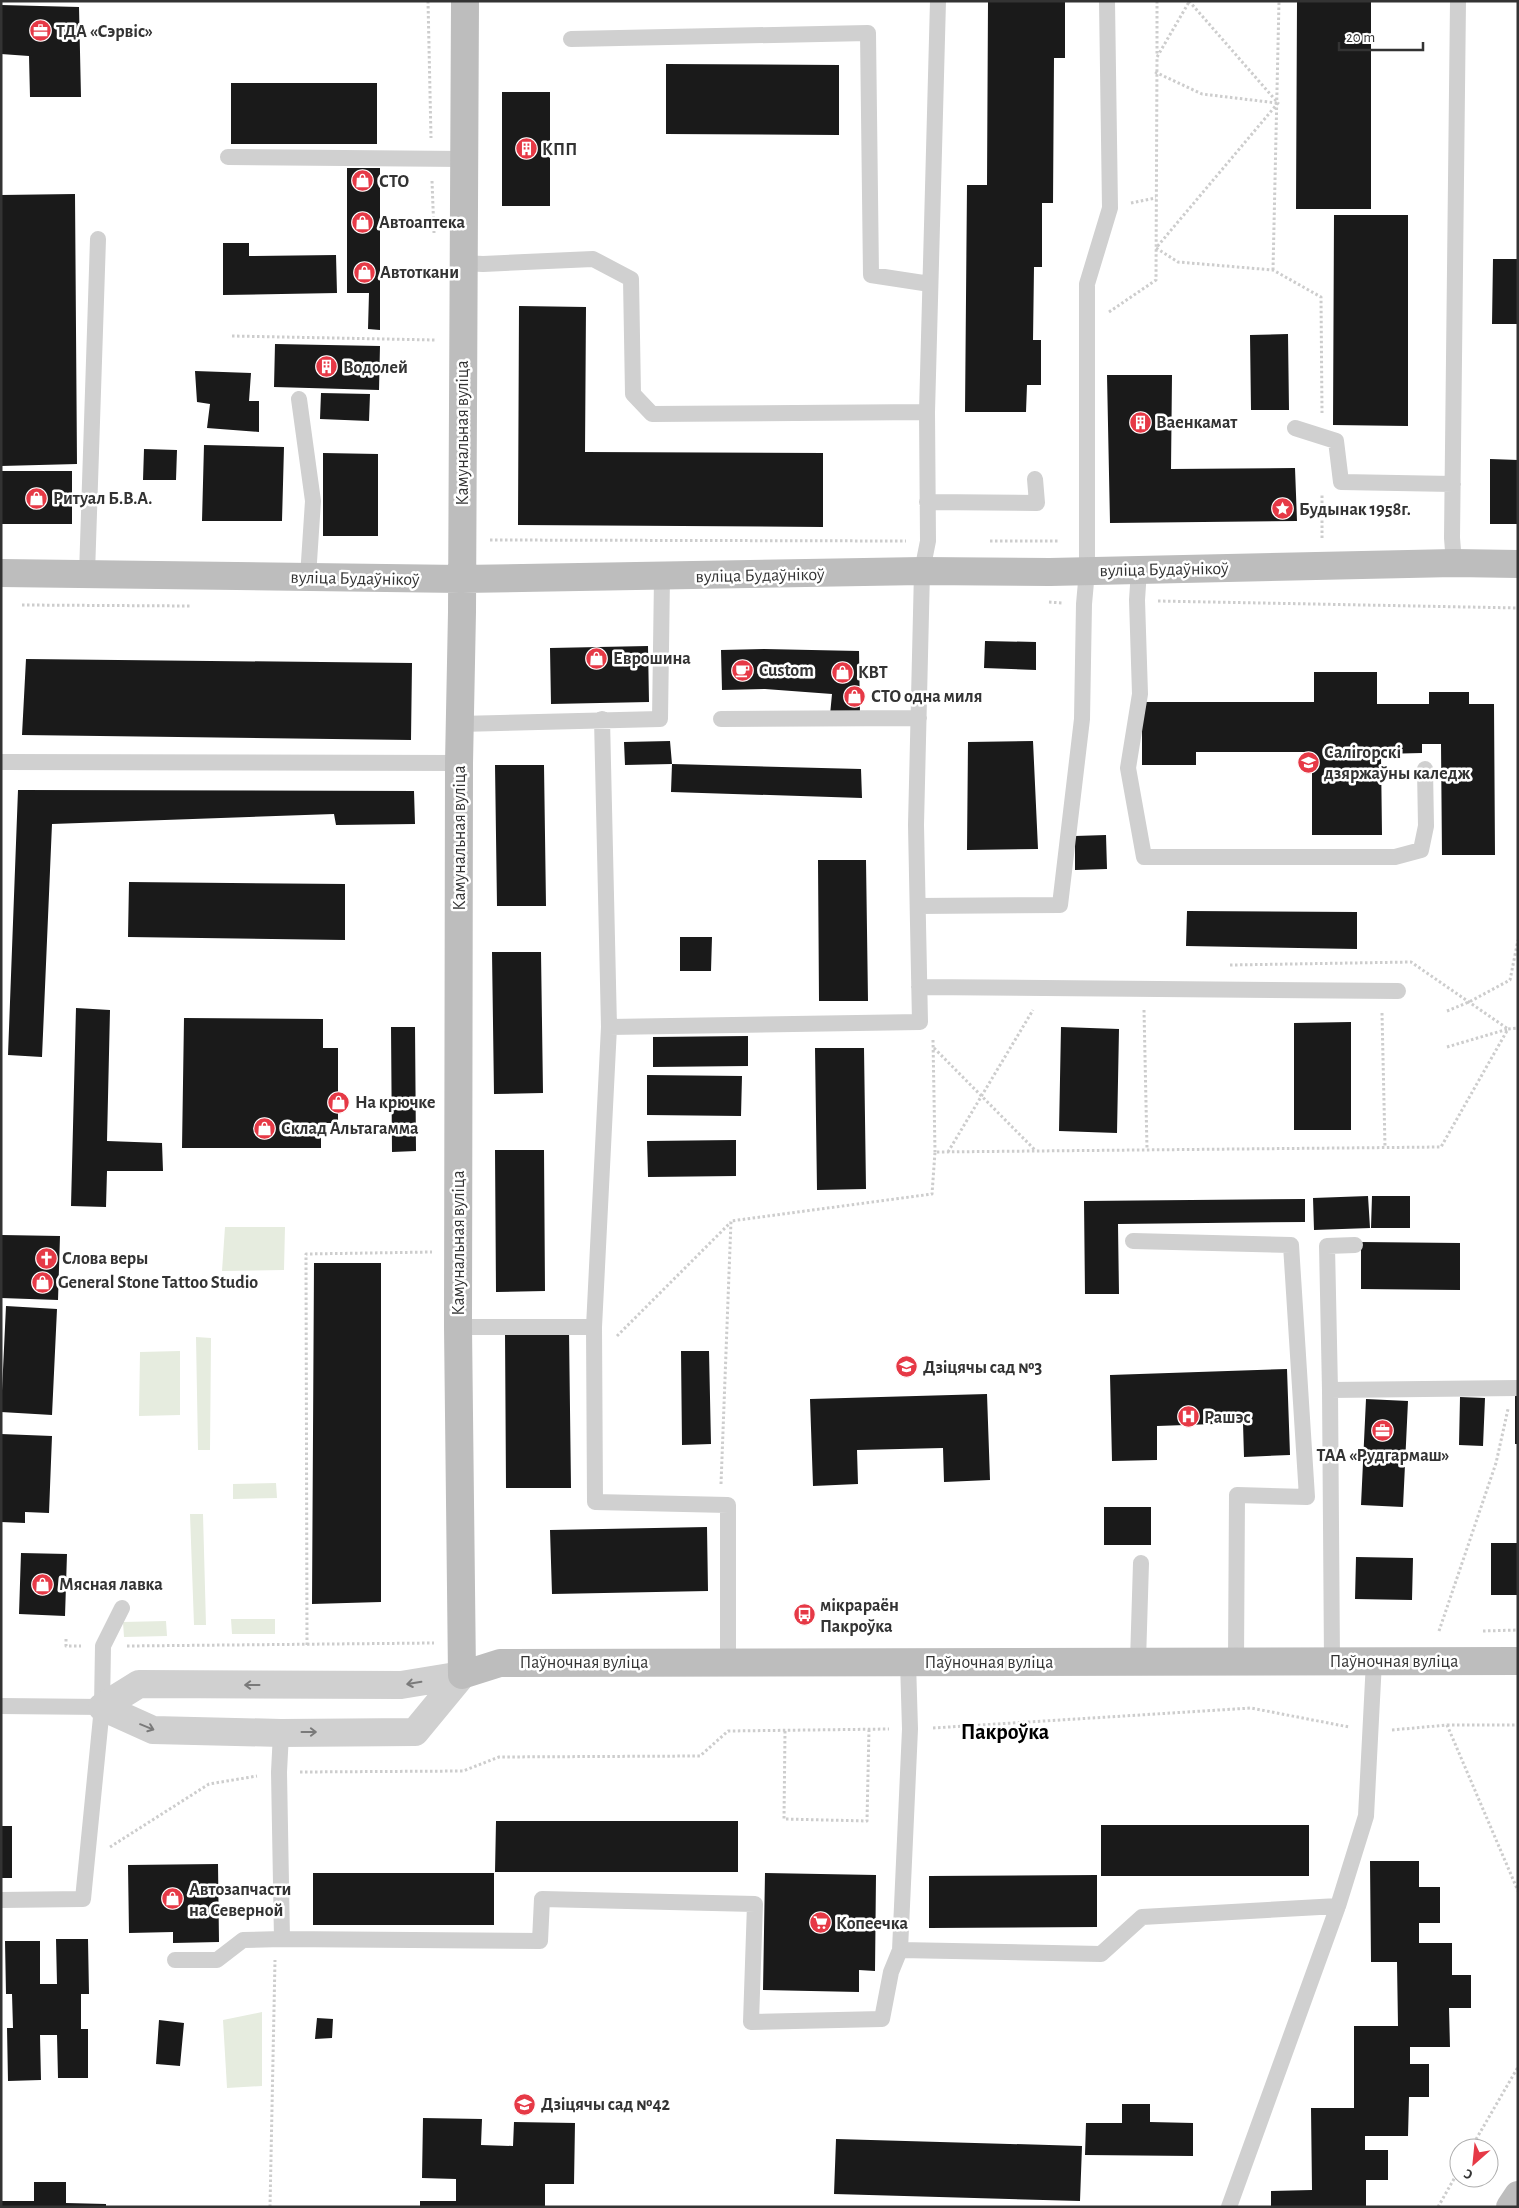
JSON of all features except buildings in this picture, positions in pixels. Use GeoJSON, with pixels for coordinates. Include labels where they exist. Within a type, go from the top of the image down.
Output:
{"type":"FeatureCollection","features":[{"type":"Feature","properties":{"kind":"street","name":"Камунальная вуліца"},"geometry":{"type":"LineString","coordinates":[[462,1675],[458,1327],[459,724],[464,1]]}},
{"type":"Feature","properties":{"kind":"street","name":"вуліца Будаўнікоў"},"geometry":{"type":"LineString","coordinates":[[1,573],[461,579],[922,571],[1087,571],[1454,563],[1518,564]]}},
{"type":"Feature","properties":{"kind":"street","name":"Паўночная вуліца"},"geometry":{"type":"LineString","coordinates":[[462,1675],[500,1663],[1518,1662]]}},
{"type":"Feature","properties":{"kind":"street"},"geometry":{"type":"LineString","coordinates":[[102,1707],[139,1684],[401,1685],[462,1675]]}},
{"type":"Feature","properties":{"kind":"street"},"geometry":{"type":"LineString","coordinates":[[102,1707],[153,1730],[415,1732],[462,1675]]}},
{"type":"Feature","properties":{"kind":"street"},"geometry":{"type":"LineString","coordinates":[[1510,2207],[1518,2195]]}},
{"type":"Feature","properties":{"kind":"lane"},"geometry":{"type":"LineString","coordinates":[[609,1028],[920,1022],[916,825],[922,571],[928,541],[927,412],[938,1]]}},
{"type":"Feature","properties":{"kind":"lane"},"geometry":{"type":"LineString","coordinates":[[918,906],[1060,905],[1082,719],[1084,604],[1087,571],[1087,284],[1110,208],[1107,1]]}},
{"type":"Feature","properties":{"kind":"lane"},"geometry":{"type":"LineString","coordinates":[[1454,563],[1452,484],[1458,1]]}},
{"type":"Feature","properties":{"kind":"lane"},"geometry":{"type":"LineString","coordinates":[[571,39],[868,32],[871,274],[930,284]]}},
{"type":"Feature","properties":{"kind":"lane"},"geometry":{"type":"LineString","coordinates":[[228,158],[464,159]]}},
{"type":"Feature","properties":{"kind":"lane"},"geometry":{"type":"LineString","coordinates":[[87,574],[98,239]]}},
{"type":"Feature","properties":{"kind":"lane"},"geometry":{"type":"LineString","coordinates":[[463,263],[483,264],[593,259],[632,279],[633,394],[652,414],[927,412]]}},
{"type":"Feature","properties":{"kind":"lane"},"geometry":{"type":"LineString","coordinates":[[299,400],[313,501],[308,577]]}},
{"type":"Feature","properties":{"kind":"lane"},"geometry":{"type":"LineString","coordinates":[[1294,428],[1336,441],[1341,482],[1452,484]]}},
{"type":"Feature","properties":{"kind":"lane"},"geometry":{"type":"LineString","coordinates":[[927,502],[1037,503],[1035,479]]}},
{"type":"Feature","properties":{"kind":"lane"},"geometry":{"type":"LineString","coordinates":[[1139,570],[1140,694],[1128,768],[1144,857],[1395,857],[1422,850],[1426,826],[1425,769]]}},
{"type":"Feature","properties":{"kind":"lane"},"geometry":{"type":"LineString","coordinates":[[459,724],[660,719],[662,577]]}},
{"type":"Feature","properties":{"kind":"lane"},"geometry":{"type":"LineString","coordinates":[[721,719],[919,718]]}},
{"type":"Feature","properties":{"kind":"lane"},"geometry":{"type":"LineString","coordinates":[[602,719],[609,1028],[594,1327],[595,1502],[728,1505],[728,1662]]}},
{"type":"Feature","properties":{"kind":"lane"},"geometry":{"type":"LineString","coordinates":[[1,762],[459,764]]}},
{"type":"Feature","properties":{"kind":"lane"},"geometry":{"type":"LineString","coordinates":[[919,986],[1398,991]]}},
{"type":"Feature","properties":{"kind":"lane"},"geometry":{"type":"LineString","coordinates":[[1133,1241],[1292,1245],[1307,1497],[1237,1495],[1236,1661]]}},
{"type":"Feature","properties":{"kind":"lane"},"geometry":{"type":"LineString","coordinates":[[1332,1661],[1327,1246],[1355,1245]]}},
{"type":"Feature","properties":{"kind":"lane"},"geometry":{"type":"LineString","coordinates":[[458,1327],[594,1327]]}},
{"type":"Feature","properties":{"kind":"lane"},"geometry":{"type":"LineString","coordinates":[[1330,1390],[1515,1388]]}},
{"type":"Feature","properties":{"kind":"lane"},"geometry":{"type":"LineString","coordinates":[[1138,1661],[1141,1563]]}},
{"type":"Feature","properties":{"kind":"lane"},"geometry":{"type":"LineString","coordinates":[[1,1900],[83,1899],[102,1707],[103,1646],[122,1608]]}},
{"type":"Feature","properties":{"kind":"lane"},"geometry":{"type":"LineString","coordinates":[[1229,2207],[1338,1906],[1366,1816],[1374,1661]]}},
{"type":"Feature","properties":{"kind":"lane"},"geometry":{"type":"LineString","coordinates":[[175,1960],[217,1960],[243,1940],[540,1941],[542,1899],[755,1904],[751,2022],[882,2019],[891,1972],[900,1950],[910,1729],[908,1662]]}},
{"type":"Feature","properties":{"kind":"lane"},"geometry":{"type":"LineString","coordinates":[[1,1706],[102,1707]]}},
{"type":"Feature","properties":{"kind":"lane"},"geometry":{"type":"LineString","coordinates":[[279,1939],[279,1772],[281,1732]]}},
{"type":"Feature","properties":{"kind":"lane"},"geometry":{"type":"LineString","coordinates":[[900,1950],[1101,1954],[1142,1917],[1338,1906]]}},
{"type":"Feature","properties":{"kind":"path"},"geometry":{"type":"LineString","coordinates":[[1088,327],[1156,280],[1155,72],[1157,57],[1157,1]]}},
{"type":"Feature","properties":{"kind":"path"},"geometry":{"type":"LineString","coordinates":[[1157,57],[1190,1],[1278,103]]}},
{"type":"Feature","properties":{"kind":"path"},"geometry":{"type":"LineString","coordinates":[[1273,270],[1279,1]]}},
{"type":"Feature","properties":{"kind":"path"},"geometry":{"type":"LineString","coordinates":[[1155,72],[1202,94],[1278,103]]}},
{"type":"Feature","properties":{"kind":"path"},"geometry":{"type":"LineString","coordinates":[[1156,248],[1278,103]]}},
{"type":"Feature","properties":{"kind":"path"},"geometry":{"type":"LineString","coordinates":[[1156,248],[1178,262],[1273,270],[1321,297],[1322,436]]}},
{"type":"Feature","properties":{"kind":"path"},"geometry":{"type":"LineString","coordinates":[[232,336],[436,340]]}},
{"type":"Feature","properties":{"kind":"path"},"geometry":{"type":"LineString","coordinates":[[1322,492],[1322,538]]}},
{"type":"Feature","properties":{"kind":"path"},"geometry":{"type":"LineString","coordinates":[[1138,600],[1518,608]]}},
{"type":"Feature","properties":{"kind":"path"},"geometry":{"type":"LineString","coordinates":[[1046,602],[1084,604]]}},
{"type":"Feature","properties":{"kind":"path"},"geometry":{"type":"LineString","coordinates":[[1447,1011],[1469,1002],[1510,980],[1518,940]]}},
{"type":"Feature","properties":{"kind":"path"},"geometry":{"type":"LineString","coordinates":[[948,1152],[1038,1001]]}},
{"type":"Feature","properties":{"kind":"path"},"geometry":{"type":"LineString","coordinates":[[1137,1004],[1144,1009],[1147,1150]]}},
{"type":"Feature","properties":{"kind":"path"},"geometry":{"type":"LineString","coordinates":[[1382,1004],[1385,1147]]}},
{"type":"Feature","properties":{"kind":"path"},"geometry":{"type":"LineString","coordinates":[[1447,1047],[1508,1029],[1518,1028]]}},
{"type":"Feature","properties":{"kind":"path"},"geometry":{"type":"LineString","coordinates":[[935,1152],[1441,1147],[1508,1029]]}},
{"type":"Feature","properties":{"kind":"path"},"geometry":{"type":"LineString","coordinates":[[594,1359],[731,1221],[932,1194],[935,1152],[933,1038]]}},
{"type":"Feature","properties":{"kind":"path"},"geometry":{"type":"LineString","coordinates":[[933,1047],[1035,1151]]}},
{"type":"Feature","properties":{"kind":"path"},"geometry":{"type":"LineString","coordinates":[[721,1504],[731,1221]]}},
{"type":"Feature","properties":{"kind":"path"},"geometry":{"type":"LineString","coordinates":[[307,1645],[306,1254],[440,1252]]}},
{"type":"Feature","properties":{"kind":"path"},"geometry":{"type":"LineString","coordinates":[[1439,1631],[1496,1463],[1515,1388]]}},
{"type":"Feature","properties":{"kind":"path"},"geometry":{"type":"LineString","coordinates":[[66,1639],[66,1646]]}},
{"type":"Feature","properties":{"kind":"path"},"geometry":{"type":"LineString","coordinates":[[86,1863],[209,1784],[279,1772],[464,1771],[499,1757],[700,1756],[728,1731],[910,1729],[1251,1708],[1371,1732],[1447,1725],[1518,1725]]}},
{"type":"Feature","properties":{"kind":"path"},"geometry":{"type":"LineString","coordinates":[[1447,1725],[1518,1891]]}},
{"type":"Feature","properties":{"kind":"path"},"geometry":{"type":"LineString","coordinates":[[785,1731],[784,1819],[867,1821],[869,1730]]}},
{"type":"Feature","properties":{"kind":"path"},"geometry":{"type":"LineString","coordinates":[[270,2207],[279,1939]]}},
{"type":"Feature","properties":{"kind":"path"},"geometry":{"type":"LineString","coordinates":[[1477,2138],[1518,2067]]}},
{"type":"Feature","properties":{"kind":"path"},"geometry":{"type":"LineString","coordinates":[[1438,2207],[1449,2188]]}},
{"type":"Feature","properties":{"kind":"shaded area"},"geometry":{"type":"Polygon","coordinates":[[[225,1227],[285,1227],[284,1270],[222,1271],[225,1227]]]}},
{"type":"Feature","properties":{"kind":"shaded area"},"geometry":{"type":"Polygon","coordinates":[[[196,1337],[211,1338],[210,1450],[198,1450],[196,1337]]]}},
{"type":"Feature","properties":{"kind":"shaded area"},"geometry":{"type":"Polygon","coordinates":[[[180,1351],[180,1415],[139,1416],[140,1352],[180,1351]]]}},
{"type":"Feature","properties":{"kind":"shaded area"},"geometry":{"type":"Polygon","coordinates":[[[276,1483],[277,1498],[233,1499],[233,1484],[276,1483]]]}},
{"type":"Feature","properties":{"kind":"shaded area"},"geometry":{"type":"Polygon","coordinates":[[[190,1514],[203,1514],[206,1625],[194,1625],[190,1514]]]}},
{"type":"Feature","properties":{"kind":"shaded area"},"geometry":{"type":"Polygon","coordinates":[[[231,1619],[275,1619],[275,1634],[232,1634],[231,1619]]]}},
{"type":"Feature","properties":{"kind":"shaded area"},"geometry":{"type":"Polygon","coordinates":[[[166,1621],[167,1636],[124,1637],[123,1622],[166,1621]]]}},
{"type":"Feature","properties":{"kind":"shaded area"},"geometry":{"type":"Polygon","coordinates":[[[262,2012],[262,2086],[227,2088],[223,2020],[262,2012]]]}},
{"type":"Feature","properties":{"kind":"place","name":"ТДА «Сэрвіс»"},"geometry":{"type":"Point","coordinates":[40,31]}},
{"type":"Feature","properties":{"kind":"place","name":"КПП"},"geometry":{"type":"Point","coordinates":[526,149]}},
{"type":"Feature","properties":{"kind":"place","name":"СТО"},"geometry":{"type":"Point","coordinates":[363,181]}},
{"type":"Feature","properties":{"kind":"place","name":"Автоаптека"},"geometry":{"type":"Point","coordinates":[363,222]}},
{"type":"Feature","properties":{"kind":"place","name":"Автоткани"},"geometry":{"type":"Point","coordinates":[364,272]}},
{"type":"Feature","properties":{"kind":"place","name":"Водолей"},"geometry":{"type":"Point","coordinates":[327,367]}},
{"type":"Feature","properties":{"kind":"place","name":"Ваенкамат"},"geometry":{"type":"Point","coordinates":[1140,422]}},
{"type":"Feature","properties":{"kind":"place","name":"Ритуал Б.В.А."},"geometry":{"type":"Point","coordinates":[37,498]}},
{"type":"Feature","properties":{"kind":"place","name":"Будынак 1958г."},"geometry":{"type":"Point","coordinates":[1283,509]}},
{"type":"Feature","properties":{"kind":"place","name":"Еврошина"},"geometry":{"type":"Point","coordinates":[597,658]}},
{"type":"Feature","properties":{"kind":"place","name":"Custom"},"geometry":{"type":"Point","coordinates":[743,670]}},
{"type":"Feature","properties":{"kind":"place","name":"KBT"},"geometry":{"type":"Point","coordinates":[842,672]}},
{"type":"Feature","properties":{"kind":"place","name":"СТО одна миля"},"geometry":{"type":"Point","coordinates":[855,696]}},
{"type":"Feature","properties":{"kind":"place","name":"Салігорскі дзяржаўны каледж"},"geometry":{"type":"Point","coordinates":[1308,762]}},
{"type":"Feature","properties":{"kind":"place","name":"На крючке"},"geometry":{"type":"Point","coordinates":[339,1102]}},
{"type":"Feature","properties":{"kind":"place","name":"Склад Альтагамма"},"geometry":{"type":"Point","coordinates":[265,1128]}},
{"type":"Feature","properties":{"kind":"place","name":"Слова веры"},"geometry":{"type":"Point","coordinates":[46,1258]}},
{"type":"Feature","properties":{"kind":"place","name":"General Stone Tattoo Studio"},"geometry":{"type":"Point","coordinates":[42,1282]}},
{"type":"Feature","properties":{"kind":"place","name":"Дзіцячы сад №3"},"geometry":{"type":"Point","coordinates":[907,1367]}},
{"type":"Feature","properties":{"kind":"place","name":"Рашэс"},"geometry":{"type":"Point","coordinates":[1188,1417]}},
{"type":"Feature","properties":{"kind":"place","name":"ТАА «Рудгармаш»"},"geometry":{"type":"Point","coordinates":[1383,1430]}},
{"type":"Feature","properties":{"kind":"place","name":"Мясная лавка"},"geometry":{"type":"Point","coordinates":[43,1584]}},
{"type":"Feature","properties":{"kind":"place","name":"мікрараён Пакроўка"},"geometry":{"type":"Point","coordinates":[804,1615]}},
{"type":"Feature","properties":{"kind":"place","name":"Автозапчасти на Северной"},"geometry":{"type":"Point","coordinates":[173,1899]}},
{"type":"Feature","properties":{"kind":"place","name":"Копеечка"},"geometry":{"type":"Point","coordinates":[820,1923]}},
{"type":"Feature","properties":{"kind":"place","name":"Дзіцячы сад №42"},"geometry":{"type":"Point","coordinates":[525,2104]}},
{"type":"Feature","properties":{"kind":"district","name":"Пакроўка"},"geometry":{"type":"Point","coordinates":[1005,1731]}}]}
